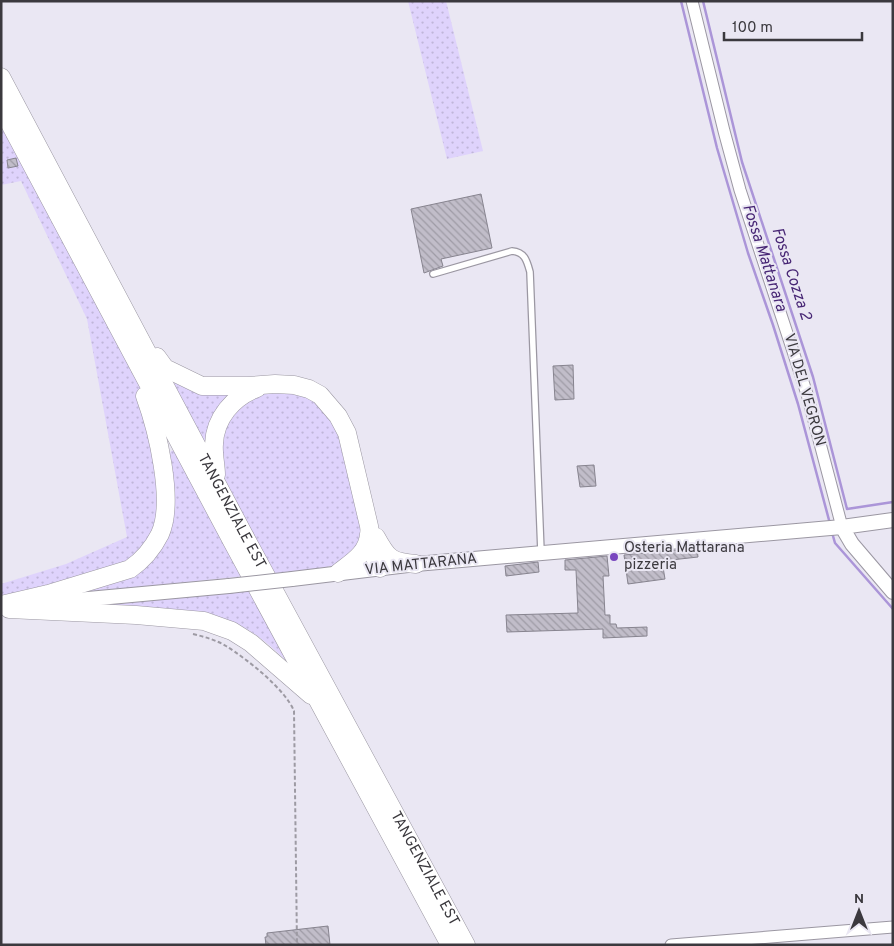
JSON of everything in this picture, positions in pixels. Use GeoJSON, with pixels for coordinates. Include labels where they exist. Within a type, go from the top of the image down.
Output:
{"type":"FeatureCollection","features":[{"type":"Feature","properties":{"kind":"highway","name":"TANGENZIALE EST"},"geometry":{"type":"LineString","coordinates":[[1,77],[466,945]]}},
{"type":"Feature","properties":{"kind":"highway","name":"TANGENZIALE EST"},"geometry":{"type":"LineString","coordinates":[[1,107],[450,945]]}},
{"type":"Feature","properties":{"kind":"highway"},"geometry":{"type":"LineString","coordinates":[[119,298],[165,368],[202,386],[294,385],[310,389],[320,395],[338,416],[347,433],[369,526],[372,552],[380,568]]}},
{"type":"Feature","properties":{"kind":"highway"},"geometry":{"type":"LineString","coordinates":[[1,607],[130,569],[141,561],[160,533],[166,503],[162,460],[152,416],[120,330]]}},
{"type":"Feature","properties":{"kind":"highway"},"geometry":{"type":"LineString","coordinates":[[217,483],[214,444],[217,428],[222,416],[245,392],[263,385]]}},
{"type":"Feature","properties":{"kind":"highway"},"geometry":{"type":"LineString","coordinates":[[369,526],[383,551],[390,559],[416,564]]}},
{"type":"Feature","properties":{"kind":"highway"},"geometry":{"type":"LineString","coordinates":[[338,573],[363,552],[370,536],[369,526]]}},
{"type":"Feature","properties":{"kind":"highway"},"geometry":{"type":"LineString","coordinates":[[380,568],[383,551]]}},
{"type":"Feature","properties":{"kind":"highway"},"geometry":{"type":"LineString","coordinates":[[1,607],[204,621],[232,631],[251,642],[319,702]]}},
{"type":"Feature","properties":{"kind":"street","name":"VIA DEL VEGRON"},"geometry":{"type":"LineString","coordinates":[[692,1],[740,190],[807,394],[842,527],[852,544],[893,592]]}},
{"type":"Feature","properties":{"kind":"street","name":"VIA MATTARANA"},"geometry":{"type":"LineString","coordinates":[[1,607],[229,586],[416,564],[842,527],[893,520]]}},
{"type":"Feature","properties":{"kind":"street"},"geometry":{"type":"LineString","coordinates":[[671,945],[816,939],[893,926]]}},
{"type":"Feature","properties":{"kind":"lane"},"geometry":{"type":"LineString","coordinates":[[433,274],[512,251],[519,251],[528,262],[530,272],[542,554]]}},
{"type":"Feature","properties":{"kind":"path"},"geometry":{"type":"LineString","coordinates":[[191,634],[210,639],[245,659],[281,691],[294,711],[297,945]]}},
{"type":"Feature","properties":{"kind":"shaded area"},"geometry":{"type":"Polygon","coordinates":[[[408,1],[446,1],[483,151],[447,159],[408,1]]]}},
{"type":"Feature","properties":{"kind":"shaded area"},"geometry":{"type":"Polygon","coordinates":[[[1,122],[145,395],[158,458],[157,521],[140,551],[125,562],[1,599],[1,584],[66,564],[127,537],[87,319],[21,181],[1,185],[1,122]]]}},
{"type":"Feature","properties":{"kind":"shaded area"},"geometry":{"type":"Polygon","coordinates":[[[175,382],[231,391],[207,443],[203,442],[173,386],[175,382]]]}},
{"type":"Feature","properties":{"kind":"shaded area"},"geometry":{"type":"Polygon","coordinates":[[[259,391],[307,394],[339,427],[364,540],[339,565],[274,575],[221,471],[218,451],[228,417],[259,391]]]}},
{"type":"Feature","properties":{"kind":"shaded area"},"geometry":{"type":"Polygon","coordinates":[[[175,450],[245,576],[62,595],[154,551],[168,459],[171,451],[175,450]]]}},
{"type":"Feature","properties":{"kind":"shaded area"},"geometry":{"type":"Polygon","coordinates":[[[254,590],[291,665],[250,631],[223,619],[202,613],[158,608],[68,609],[254,590]]]}},
{"type":"Feature","properties":{"kind":"building"},"geometry":{"type":"Polygon","coordinates":[[[16,158],[18,166],[8,168],[7,160],[16,158]]]}},
{"type":"Feature","properties":{"kind":"building"},"geometry":{"type":"Polygon","coordinates":[[[481,194],[492,248],[441,259],[443,266],[424,273],[411,209],[481,194]]]}},
{"type":"Feature","properties":{"kind":"building"},"geometry":{"type":"Polygon","coordinates":[[[573,365],[574,399],[555,400],[553,366],[573,365]]]}},
{"type":"Feature","properties":{"kind":"building"},"geometry":{"type":"Polygon","coordinates":[[[594,465],[596,486],[580,487],[577,466],[594,465]]]}},
{"type":"Feature","properties":{"kind":"building"},"geometry":{"type":"Polygon","coordinates":[[[697,548],[698,557],[662,561],[665,579],[628,584],[624,555],[697,548]]]}},
{"type":"Feature","properties":{"kind":"building"},"geometry":{"type":"Polygon","coordinates":[[[607,556],[609,576],[603,576],[605,615],[610,615],[610,624],[616,624],[617,628],[647,627],[647,636],[603,638],[603,629],[507,632],[506,615],[578,613],[576,570],[565,570],[565,560],[607,556]]]}},
{"type":"Feature","properties":{"kind":"building"},"geometry":{"type":"Polygon","coordinates":[[[538,562],[539,572],[506,576],[505,566],[538,562]]]}},
{"type":"Feature","properties":{"kind":"building"},"geometry":{"type":"Polygon","coordinates":[[[328,926],[330,945],[266,945],[265,937],[267,937],[267,933],[328,926]]]}},
{"type":"Feature","properties":{"kind":"waterway","name":"Fossa Mattanara"},"geometry":{"type":"LineString","coordinates":[[681,1],[717,148],[748,253],[798,404],[829,520]]}},
{"type":"Feature","properties":{"kind":"waterway","name":"Fossa Cozza 2"},"geometry":{"type":"LineString","coordinates":[[703,1],[742,162],[813,377],[847,509],[893,502]]}},
{"type":"Feature","properties":{"kind":"waterway","name":"Fossa Mattanara"},"geometry":{"type":"LineString","coordinates":[[833,536],[835,543],[893,609]]}},
{"type":"Feature","properties":{"kind":"place","name":"Osteria Mattarana pizzeria"},"geometry":{"type":"Point","coordinates":[614,557]}}]}
